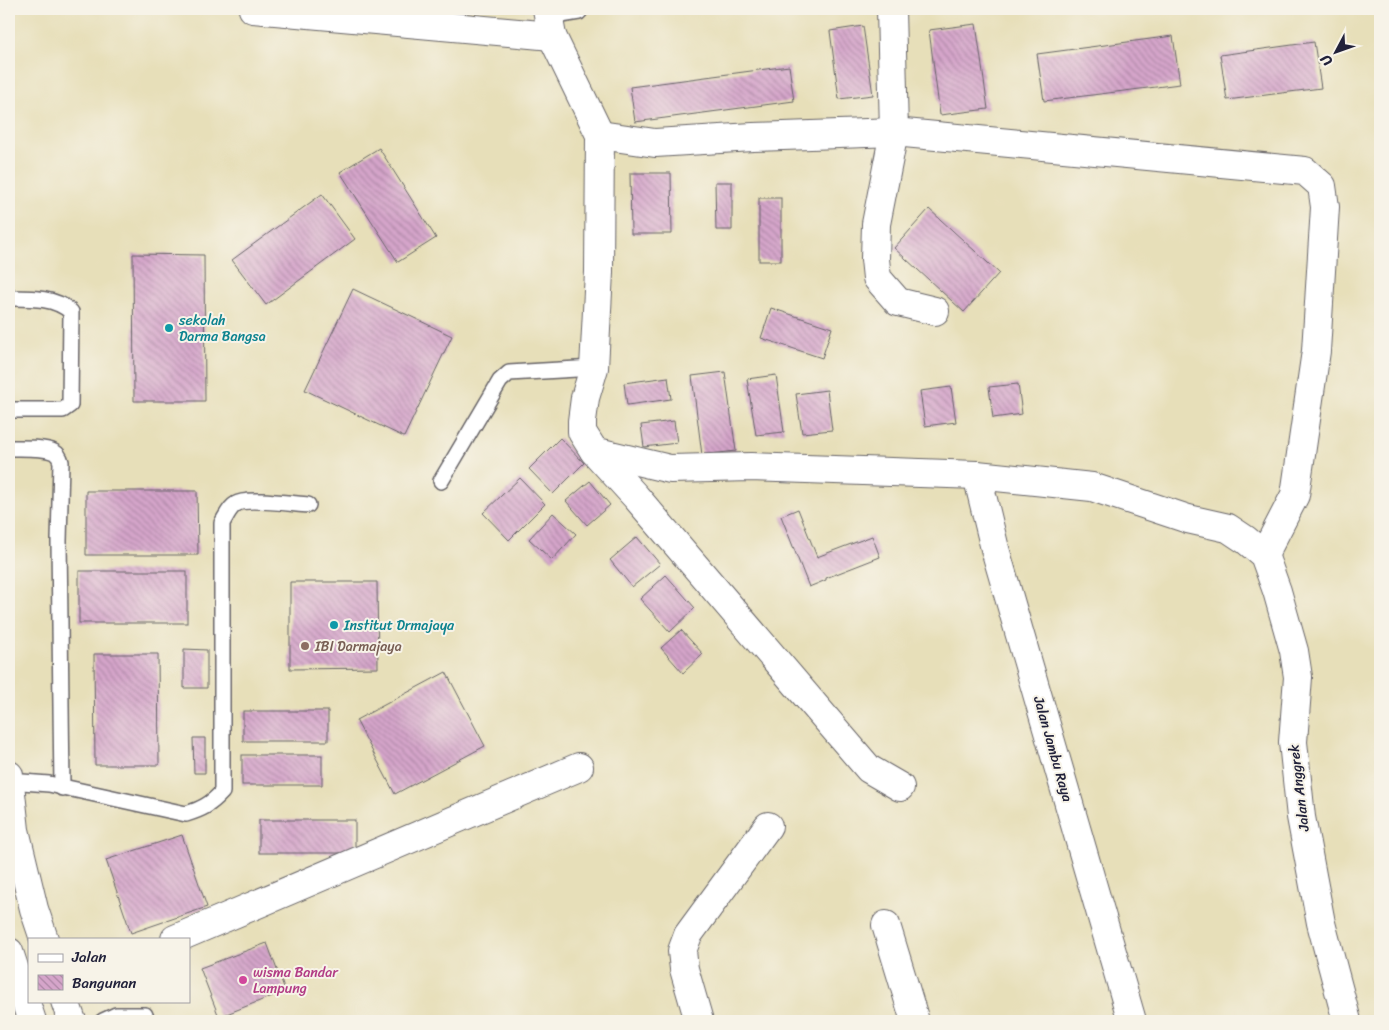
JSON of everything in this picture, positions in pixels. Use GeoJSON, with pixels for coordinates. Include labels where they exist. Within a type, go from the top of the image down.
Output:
{"type":"FeatureCollection","features":[{"type":"Feature","properties":{"kind":"main road"},"geometry":{"type":"LineString","coordinates":[[253,9],[549,21],[600,135],[599,272],[594,368],[585,398],[582,432],[594,451],[636,497],[869,769],[900,787]]}},
{"type":"Feature","properties":{"kind":"main road"},"geometry":{"type":"LineString","coordinates":[[891,9],[894,132],[876,224],[875,259],[877,278],[898,302],[935,311]]}},
{"type":"Feature","properties":{"kind":"main road"},"geometry":{"type":"LineString","coordinates":[[594,451],[670,468],[751,467],[978,476],[1092,486],[1188,518],[1228,528],[1246,540],[1264,556],[1295,495],[1316,351],[1325,207],[1322,186],[1305,171],[894,132],[655,143],[600,135]]}},
{"type":"Feature","properties":{"kind":"main road","name":"Jalan Jambu Raya"},"geometry":{"type":"LineString","coordinates":[[978,476],[995,549],[1132,1021]]}},
{"type":"Feature","properties":{"kind":"main road","name":"Jalan Anggrek"},"geometry":{"type":"LineString","coordinates":[[1264,556],[1284,612],[1295,660],[1298,677],[1293,742],[1301,817],[1321,923],[1347,1021]]}},
{"type":"Feature","properties":{"kind":"main road"},"geometry":{"type":"LineString","coordinates":[[177,938],[579,768]]}},
{"type":"Feature","properties":{"kind":"main road"},"geometry":{"type":"LineString","coordinates":[[9,775],[15,830],[34,909],[44,938]]}},
{"type":"Feature","properties":{"kind":"main road"},"geometry":{"type":"LineString","coordinates":[[699,1021],[684,969],[682,951],[688,935],[768,826]]}},
{"type":"Feature","properties":{"kind":"main road"},"geometry":{"type":"LineString","coordinates":[[886,925],[915,1021]]}},
{"type":"Feature","properties":{"kind":"main road"},"geometry":{"type":"LineString","coordinates":[[9,952],[32,1021]]}},
{"type":"Feature","properties":{"kind":"main road"},"geometry":{"type":"LineString","coordinates":[[65,1002],[72,1021]]}},
{"type":"Feature","properties":{"kind":"lane"},"geometry":{"type":"LineString","coordinates":[[549,21],[579,12],[581,9]]}},
{"type":"Feature","properties":{"kind":"lane"},"geometry":{"type":"LineString","coordinates":[[9,298],[36,298],[65,306],[71,312],[70,405],[63,410],[9,410]]}},
{"type":"Feature","properties":{"kind":"lane"},"geometry":{"type":"LineString","coordinates":[[441,481],[500,381],[508,374],[594,368]]}},
{"type":"Feature","properties":{"kind":"lane"},"geometry":{"type":"LineString","coordinates":[[9,448],[30,448],[54,452],[60,456],[61,462],[59,542],[62,788]]}},
{"type":"Feature","properties":{"kind":"lane"},"geometry":{"type":"LineString","coordinates":[[9,781],[49,784],[186,814],[202,810],[222,792],[222,524],[230,509],[237,503],[248,500],[308,505]]}},
{"type":"Feature","properties":{"kind":"lane"},"geometry":{"type":"LineString","coordinates":[[103,1021],[116,1015],[145,1015],[147,1021]]}},
{"type":"Feature","properties":{"kind":"building"},"geometry":{"type":"Polygon","coordinates":[[[976,24],[988,109],[940,115],[929,30],[976,24]]]}},
{"type":"Feature","properties":{"kind":"building"},"geometry":{"type":"Polygon","coordinates":[[[863,26],[873,95],[839,99],[830,31],[863,26]]]}},
{"type":"Feature","properties":{"kind":"building"},"geometry":{"type":"Polygon","coordinates":[[[1173,36],[1180,84],[1044,101],[1037,54],[1173,36]]]}},
{"type":"Feature","properties":{"kind":"building"},"geometry":{"type":"Polygon","coordinates":[[[1314,42],[1321,88],[1227,100],[1220,55],[1314,42]]]}},
{"type":"Feature","properties":{"kind":"building"},"geometry":{"type":"Polygon","coordinates":[[[789,66],[794,101],[635,122],[630,87],[789,66]]]}},
{"type":"Feature","properties":{"kind":"building"},"geometry":{"type":"Polygon","coordinates":[[[379,148],[436,238],[398,262],[340,172],[379,148]]]}},
{"type":"Feature","properties":{"kind":"building"},"geometry":{"type":"Polygon","coordinates":[[[630,173],[671,173],[672,234],[631,234],[630,173]]]}},
{"type":"Feature","properties":{"kind":"building"},"geometry":{"type":"Polygon","coordinates":[[[715,182],[732,182],[732,230],[716,230],[715,182]]]}},
{"type":"Feature","properties":{"kind":"building"},"geometry":{"type":"Polygon","coordinates":[[[322,194],[355,239],[266,305],[232,260],[322,194]]]}},
{"type":"Feature","properties":{"kind":"building"},"geometry":{"type":"Polygon","coordinates":[[[759,198],[781,198],[781,261],[759,261],[759,198]]]}},
{"type":"Feature","properties":{"kind":"building"},"geometry":{"type":"Polygon","coordinates":[[[929,209],[999,273],[964,312],[894,248],[929,209]]]}},
{"type":"Feature","properties":{"kind":"building","name":"sekolah Darma Bangsa"},"geometry":{"type":"Polygon","coordinates":[[[133,254],[204,255],[205,401],[134,401],[133,254]]]}},
{"type":"Feature","properties":{"kind":"building"},"geometry":{"type":"Polygon","coordinates":[[[353,289],[452,336],[404,437],[305,390],[353,289]]]}},
{"type":"Feature","properties":{"kind":"building"},"geometry":{"type":"Polygon","coordinates":[[[771,308],[832,328],[822,358],[761,338],[771,308]]]}},
{"type":"Feature","properties":{"kind":"building"},"geometry":{"type":"Polygon","coordinates":[[[725,372],[736,451],[702,455],[692,376],[725,372]]]}},
{"type":"Feature","properties":{"kind":"building"},"geometry":{"type":"Polygon","coordinates":[[[776,375],[784,432],[756,435],[747,379],[776,375]]]}},
{"type":"Feature","properties":{"kind":"building"},"geometry":{"type":"Polygon","coordinates":[[[668,377],[671,399],[627,405],[624,383],[668,377]]]}},
{"type":"Feature","properties":{"kind":"building"},"geometry":{"type":"Polygon","coordinates":[[[1018,384],[1022,414],[993,418],[989,387],[1018,384]]]}},
{"type":"Feature","properties":{"kind":"building"},"geometry":{"type":"Polygon","coordinates":[[[951,387],[956,422],[925,426],[920,391],[951,387]]]}},
{"type":"Feature","properties":{"kind":"building"},"geometry":{"type":"Polygon","coordinates":[[[827,390],[832,430],[802,433],[796,394],[827,390]]]}},
{"type":"Feature","properties":{"kind":"building"},"geometry":{"type":"Polygon","coordinates":[[[674,421],[677,443],[644,447],[641,425],[674,421]]]}},
{"type":"Feature","properties":{"kind":"building"},"geometry":{"type":"Polygon","coordinates":[[[560,438],[584,463],[553,494],[529,469],[560,438]]]}},
{"type":"Feature","properties":{"kind":"building"},"geometry":{"type":"Polygon","coordinates":[[[520,478],[545,504],[509,540],[483,513],[520,478]]]}},
{"type":"Feature","properties":{"kind":"building"},"geometry":{"type":"Polygon","coordinates":[[[590,481],[610,505],[587,525],[566,501],[590,481]]]}},
{"type":"Feature","properties":{"kind":"building"},"geometry":{"type":"Polygon","coordinates":[[[86,491],[197,491],[198,555],[86,555],[86,491]]]}},
{"type":"Feature","properties":{"kind":"building"},"geometry":{"type":"Polygon","coordinates":[[[798,509],[817,557],[872,536],[880,557],[826,578],[826,580],[809,587],[781,516],[798,509]]]}},
{"type":"Feature","properties":{"kind":"building"},"geometry":{"type":"Polygon","coordinates":[[[553,513],[576,534],[552,560],[529,539],[553,513]]]}},
{"type":"Feature","properties":{"kind":"building"},"geometry":{"type":"Polygon","coordinates":[[[637,537],[660,564],[632,587],[610,560],[637,537]]]}},
{"type":"Feature","properties":{"kind":"building"},"geometry":{"type":"Polygon","coordinates":[[[79,571],[187,571],[187,623],[79,623],[79,571]]]}},
{"type":"Feature","properties":{"kind":"building"},"geometry":{"type":"Polygon","coordinates":[[[666,575],[695,608],[670,632],[640,599],[666,575]]]}},
{"type":"Feature","properties":{"kind":"building","name":"Institut Drmajaya"},"geometry":{"type":"Polygon","coordinates":[[[290,582],[377,582],[378,668],[290,669],[290,582]]]}},
{"type":"Feature","properties":{"kind":"building"},"geometry":{"type":"Polygon","coordinates":[[[681,630],[703,654],[683,673],[661,648],[681,630]]]}},
{"type":"Feature","properties":{"kind":"building"},"geometry":{"type":"Polygon","coordinates":[[[184,649],[207,650],[207,688],[184,688],[184,649]]]}},
{"type":"Feature","properties":{"kind":"building"},"geometry":{"type":"Polygon","coordinates":[[[94,654],[158,654],[159,765],[95,765],[94,654]]]}},
{"type":"Feature","properties":{"kind":"building"},"geometry":{"type":"Polygon","coordinates":[[[446,672],[485,746],[395,794],[356,720],[446,672]]]}},
{"type":"Feature","properties":{"kind":"building"},"geometry":{"type":"Polygon","coordinates":[[[243,711],[328,711],[328,741],[243,741],[243,711]]]}},
{"type":"Feature","properties":{"kind":"building"},"geometry":{"type":"Polygon","coordinates":[[[193,738],[205,738],[205,773],[194,773],[193,738]]]}},
{"type":"Feature","properties":{"kind":"building"},"geometry":{"type":"Polygon","coordinates":[[[242,755],[322,755],[322,785],[242,785],[242,755]]]}},
{"type":"Feature","properties":{"kind":"building"},"geometry":{"type":"Polygon","coordinates":[[[259,820],[355,820],[355,853],[259,853],[259,820]]]}},
{"type":"Feature","properties":{"kind":"building"},"geometry":{"type":"Polygon","coordinates":[[[182,835],[207,907],[131,933],[106,860],[182,835]]]}},
{"type":"Feature","properties":{"kind":"building","name":"wisma Bandar Lampung"},"geometry":{"type":"Polygon","coordinates":[[[267,943],[285,991],[219,1017],[200,968],[267,943]]]}},
{"type":"Feature","properties":{"kind":"place","name":"sekolah Darma Bangsa"},"geometry":{"type":"Point","coordinates":[169,328]}},
{"type":"Feature","properties":{"kind":"place","name":"Institut Drmajaya"},"geometry":{"type":"Point","coordinates":[334,625]}},
{"type":"Feature","properties":{"kind":"place","name":"IBI Darmajaya"},"geometry":{"type":"Point","coordinates":[305,646]}},
{"type":"Feature","properties":{"kind":"place","name":"wisma Bandar Lampung"},"geometry":{"type":"Point","coordinates":[243,980]}}]}
